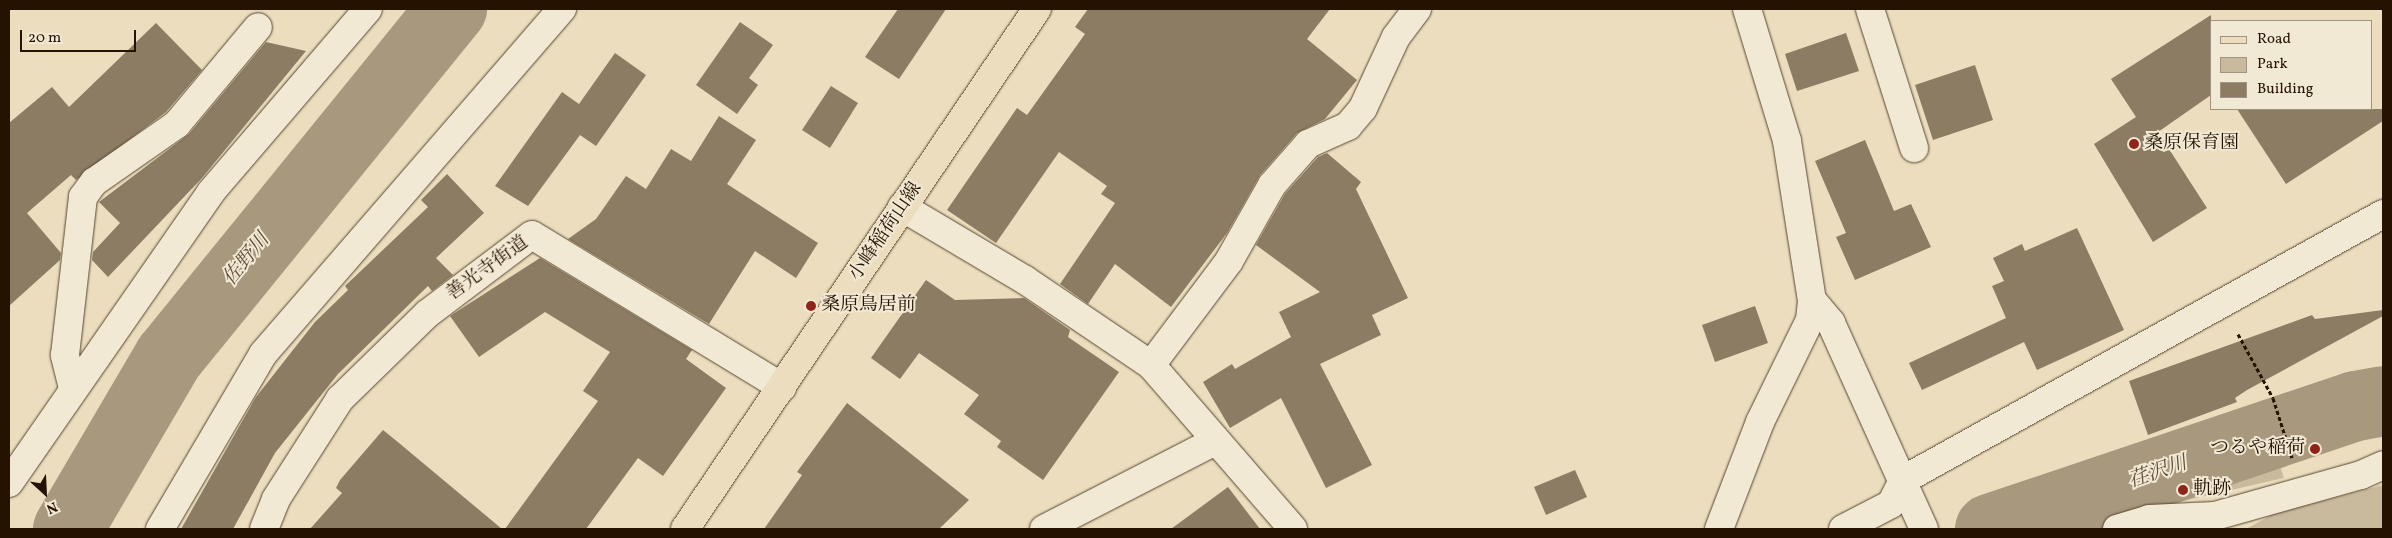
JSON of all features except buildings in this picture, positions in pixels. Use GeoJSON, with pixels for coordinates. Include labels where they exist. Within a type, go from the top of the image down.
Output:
{"type":"FeatureCollection","features":[{"type":"Feature","properties":{"kind":"main road","name":"小峰稲荷山線"},"geometry":{"type":"LineString","coordinates":[[685,529],[1037,9]]}},
{"type":"Feature","properties":{"kind":"street"},"geometry":{"type":"LineString","coordinates":[[9,483],[211,192],[368,9]]}},
{"type":"Feature","properties":{"kind":"street"},"geometry":{"type":"LineString","coordinates":[[160,529],[262,354],[562,9]]}},
{"type":"Feature","properties":{"kind":"street"},"geometry":{"type":"LineString","coordinates":[[1151,365],[1229,261],[1272,185],[1308,144],[1348,126],[1363,108],[1396,37],[1417,9]]}},
{"type":"Feature","properties":{"kind":"street"},"geometry":{"type":"LineString","coordinates":[[1719,529],[1760,422],[1810,320],[1812,300],[1787,141],[1746,9]]}},
{"type":"Feature","properties":{"kind":"street"},"geometry":{"type":"LineString","coordinates":[[1870,9],[1914,148]]}},
{"type":"Feature","properties":{"kind":"street"},"geometry":{"type":"LineString","coordinates":[[74,388],[65,355],[83,197],[94,182],[178,124],[258,27]]}},
{"type":"Feature","properties":{"kind":"street"},"geometry":{"type":"LineString","coordinates":[[902,207],[1025,280],[1151,365],[1293,529]]}},
{"type":"Feature","properties":{"kind":"street"},"geometry":{"type":"LineString","coordinates":[[1843,529],[1891,504],[1908,491],[2222,304],[2383,214]]}},
{"type":"Feature","properties":{"kind":"street","name":"善光寺街道"},"geometry":{"type":"LineString","coordinates":[[264,529],[276,499],[340,398],[427,314],[532,235],[782,387]]}},
{"type":"Feature","properties":{"kind":"street"},"geometry":{"type":"LineString","coordinates":[[1812,300],[1831,323],[1924,529]]}},
{"type":"Feature","properties":{"kind":"street"},"geometry":{"type":"LineString","coordinates":[[1044,529],[1082,520],[1216,441]]}},
{"type":"Feature","properties":{"kind":"street"},"geometry":{"type":"LineString","coordinates":[[2117,529],[2150,519],[2215,516],[2361,476],[2383,465]]}},
{"type":"Feature","properties":{"kind":"path"},"geometry":{"type":"LineString","coordinates":[[2222,304],[2272,398],[2292,460]]}},
{"type":"Feature","properties":{"kind":"green space"},"geometry":{"type":"Polygon","coordinates":[[[2274,449],[2284,478],[2165,505],[2159,491],[2274,449]]]}},
{"type":"Feature","properties":{"kind":"green space"},"geometry":{"type":"Polygon","coordinates":[[[2383,485],[2383,529],[2246,529],[2275,513],[2383,485]]]}},
{"type":"Feature","properties":{"kind":"waterway","name":"佐野川"},"geometry":{"type":"LineString","coordinates":[[68,529],[169,357],[452,9]]}},
{"type":"Feature","properties":{"kind":"waterway","name":"荏沢川"},"geometry":{"type":"LineString","coordinates":[[1990,529],[2356,406],[2383,401]]}},
{"type":"Feature","properties":{"kind":"place","name":"桑原保育園"},"geometry":{"type":"Point","coordinates":[2134,144]}},
{"type":"Feature","properties":{"kind":"place","name":"桑原鳥居前"},"geometry":{"type":"Point","coordinates":[811,306]}},
{"type":"Feature","properties":{"kind":"place","name":"つるや稲荷"},"geometry":{"type":"Point","coordinates":[2315,449]}},
{"type":"Feature","properties":{"kind":"place","name":"軌跡"},"geometry":{"type":"Point","coordinates":[2183,490]}}]}
